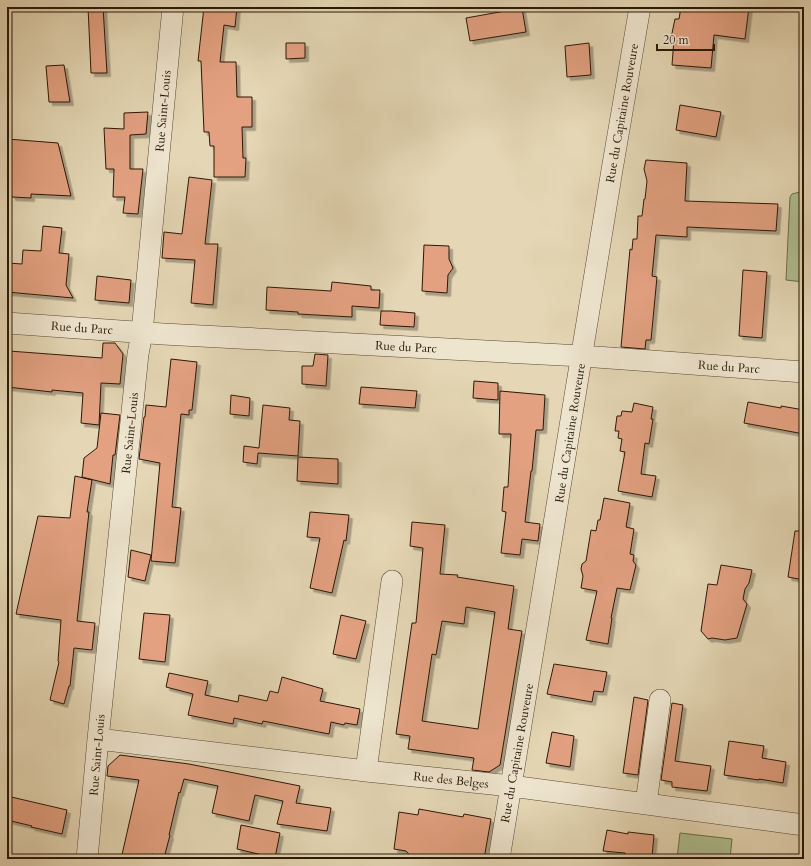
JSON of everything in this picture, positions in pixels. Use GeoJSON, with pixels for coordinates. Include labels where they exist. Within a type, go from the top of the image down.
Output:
{"type":"FeatureCollection","features":[{"type":"Feature","properties":{"kind":"street","name":"Rue Saint-Louis"},"geometry":{"type":"LineString","coordinates":[[87,859],[138,354],[142,333],[173,7]]}},
{"type":"Feature","properties":{"kind":"street","name":"Rue du Capitaine Rouveure"},"geometry":{"type":"LineString","coordinates":[[499,859],[640,7]]}},
{"type":"Feature","properties":{"kind":"street","name":"Rue du Parc"},"geometry":{"type":"LineString","coordinates":[[7,322],[142,333],[582,356],[804,372]]}},
{"type":"Feature","properties":{"kind":"street"},"geometry":{"type":"LineString","coordinates":[[366,771],[392,581]]}},
{"type":"Feature","properties":{"kind":"street"},"geometry":{"type":"LineString","coordinates":[[646,804],[660,700]]}},
{"type":"Feature","properties":{"kind":"street","name":"Rue des Belges"},"geometry":{"type":"LineString","coordinates":[[98,739],[366,771],[511,786],[804,825]]}},
{"type":"Feature","properties":{"kind":"green space"},"geometry":{"type":"Polygon","coordinates":[[[804,192],[804,282],[786,280],[790,197],[792,194],[804,192]]]}},
{"type":"Feature","properties":{"kind":"green space"},"geometry":{"type":"Polygon","coordinates":[[[680,833],[732,839],[730,859],[677,859],[680,833]]]}},
{"type":"Feature","properties":{"kind":"building"},"geometry":{"type":"Polygon","coordinates":[[[88,7],[103,7],[107,73],[91,73],[88,7]]]}},
{"type":"Feature","properties":{"kind":"building"},"geometry":{"type":"Polygon","coordinates":[[[204,7],[237,7],[235,27],[224,25],[220,62],[236,62],[237,97],[252,97],[252,127],[242,127],[243,158],[246,158],[245,177],[214,177],[214,146],[210,146],[209,132],[204,132],[201,61],[198,61],[204,7]]]}},
{"type":"Feature","properties":{"kind":"building"},"geometry":{"type":"Polygon","coordinates":[[[681,7],[749,7],[745,39],[714,35],[711,68],[672,65],[674,39],[671,38],[675,19],[679,19],[681,7]]]}},
{"type":"Feature","properties":{"kind":"building"},"geometry":{"type":"Polygon","coordinates":[[[522,8],[526,32],[470,41],[466,18],[522,8]]]}},
{"type":"Feature","properties":{"kind":"building"},"geometry":{"type":"Polygon","coordinates":[[[286,43],[305,43],[305,58],[286,59],[286,43]]]}},
{"type":"Feature","properties":{"kind":"building"},"geometry":{"type":"Polygon","coordinates":[[[589,43],[591,75],[567,77],[565,46],[589,43]]]}},
{"type":"Feature","properties":{"kind":"building"},"geometry":{"type":"Polygon","coordinates":[[[64,65],[70,102],[49,102],[46,66],[64,65]]]}},
{"type":"Feature","properties":{"kind":"building"},"geometry":{"type":"Polygon","coordinates":[[[680,105],[721,112],[716,137],[676,130],[680,105]]]}},
{"type":"Feature","properties":{"kind":"building"},"geometry":{"type":"Polygon","coordinates":[[[148,112],[146,134],[130,135],[130,169],[143,169],[138,214],[123,213],[125,197],[113,197],[114,169],[106,169],[104,128],[124,129],[124,113],[148,112]]]}},
{"type":"Feature","properties":{"kind":"building"},"geometry":{"type":"Polygon","coordinates":[[[7,139],[58,143],[71,196],[31,194],[31,198],[12,197],[11,193],[7,192],[7,139]]]}},
{"type":"Feature","properties":{"kind":"building"},"geometry":{"type":"Polygon","coordinates":[[[646,160],[687,163],[685,201],[778,204],[776,231],[687,227],[687,237],[656,235],[652,276],[657,277],[651,340],[646,340],[645,349],[621,347],[630,249],[632,250],[633,239],[637,239],[638,216],[642,216],[645,199],[647,181],[644,169],[646,160]]]}},
{"type":"Feature","properties":{"kind":"building"},"geometry":{"type":"Polygon","coordinates":[[[189,177],[212,180],[205,244],[218,244],[213,305],[191,303],[195,260],[162,258],[164,232],[182,234],[189,177]]]}},
{"type":"Feature","properties":{"kind":"building"},"geometry":{"type":"Polygon","coordinates":[[[43,226],[62,228],[59,253],[69,254],[66,285],[73,298],[7,292],[7,263],[22,264],[23,250],[41,251],[43,226]]]}},
{"type":"Feature","properties":{"kind":"building"},"geometry":{"type":"Polygon","coordinates":[[[424,245],[449,246],[449,259],[453,268],[448,275],[447,293],[422,291],[424,245]]]}},
{"type":"Feature","properties":{"kind":"building"},"geometry":{"type":"Polygon","coordinates":[[[743,270],[767,272],[762,338],[739,336],[743,270]]]}},
{"type":"Feature","properties":{"kind":"building"},"geometry":{"type":"Polygon","coordinates":[[[97,276],[131,280],[129,303],[95,300],[97,276]]]}},
{"type":"Feature","properties":{"kind":"building"},"geometry":{"type":"Polygon","coordinates":[[[332,282],[371,286],[371,290],[380,290],[379,308],[352,306],[352,317],[298,314],[298,312],[266,310],[267,287],[331,291],[332,282]]]}},
{"type":"Feature","properties":{"kind":"building"},"geometry":{"type":"Polygon","coordinates":[[[381,311],[415,313],[414,327],[380,325],[381,311]]]}},
{"type":"Feature","properties":{"kind":"building"},"geometry":{"type":"Polygon","coordinates":[[[103,343],[115,343],[123,354],[120,384],[101,383],[99,425],[81,423],[83,393],[52,390],[52,392],[7,387],[9,351],[102,358],[103,343]]]}},
{"type":"Feature","properties":{"kind":"building"},"geometry":{"type":"Polygon","coordinates":[[[315,354],[328,355],[326,386],[302,384],[302,366],[313,366],[315,354]]]}},
{"type":"Feature","properties":{"kind":"building"},"geometry":{"type":"Polygon","coordinates":[[[171,359],[197,362],[192,410],[189,410],[189,415],[181,414],[172,507],[181,508],[175,563],[151,561],[160,463],[139,459],[146,405],[166,407],[171,359]]]}},
{"type":"Feature","properties":{"kind":"building"},"geometry":{"type":"Polygon","coordinates":[[[474,381],[498,383],[498,400],[473,398],[474,381]]]}},
{"type":"Feature","properties":{"kind":"building"},"geometry":{"type":"Polygon","coordinates":[[[361,387],[417,391],[415,408],[359,404],[361,387]]]}},
{"type":"Feature","properties":{"kind":"building"},"geometry":{"type":"Polygon","coordinates":[[[500,391],[545,395],[543,430],[536,430],[525,522],[540,524],[538,541],[522,539],[520,555],[501,553],[506,512],[502,511],[504,487],[508,487],[511,434],[499,434],[500,391]]]}},
{"type":"Feature","properties":{"kind":"building"},"geometry":{"type":"Polygon","coordinates":[[[231,395],[250,398],[249,416],[230,414],[231,395]]]}},
{"type":"Feature","properties":{"kind":"building"},"geometry":{"type":"Polygon","coordinates":[[[748,402],[781,408],[781,406],[804,410],[804,434],[744,423],[748,402]]]}},
{"type":"Feature","properties":{"kind":"building"},"geometry":{"type":"Polygon","coordinates":[[[634,403],[653,407],[651,419],[653,419],[649,444],[645,443],[641,474],[656,476],[652,497],[618,491],[625,452],[620,451],[622,439],[618,438],[619,431],[615,431],[617,416],[621,416],[622,411],[632,412],[634,403]]]}},
{"type":"Feature","properties":{"kind":"building"},"geometry":{"type":"Polygon","coordinates":[[[263,405],[290,408],[289,420],[300,421],[298,456],[258,453],[257,464],[243,462],[244,446],[259,448],[263,405]]]}},
{"type":"Feature","properties":{"kind":"building"},"geometry":{"type":"Polygon","coordinates":[[[101,413],[120,415],[110,484],[82,477],[84,458],[97,448],[101,413]]]}},
{"type":"Feature","properties":{"kind":"building"},"geometry":{"type":"Polygon","coordinates":[[[298,457],[338,459],[338,484],[297,481],[298,457]]]}},
{"type":"Feature","properties":{"kind":"building"},"geometry":{"type":"Polygon","coordinates":[[[75,476],[92,480],[87,512],[89,512],[77,621],[95,623],[92,650],[74,648],[70,686],[64,704],[50,700],[59,662],[61,620],[16,614],[38,516],[70,518],[75,476]]]}},
{"type":"Feature","properties":{"kind":"building"},"geometry":{"type":"Polygon","coordinates":[[[604,498],[630,503],[626,527],[634,529],[630,554],[634,555],[633,561],[636,565],[630,590],[617,588],[608,644],[586,640],[597,591],[581,588],[583,576],[581,569],[582,564],[586,561],[591,530],[596,531],[598,520],[600,520],[604,498]]]}},
{"type":"Feature","properties":{"kind":"building"},"geometry":{"type":"Polygon","coordinates":[[[310,512],[349,515],[346,541],[344,540],[332,593],[310,588],[320,538],[307,537],[310,512]]]}},
{"type":"Feature","properties":{"kind":"building"},"geometry":{"type":"Polygon","coordinates":[[[412,522],[445,525],[440,574],[458,575],[457,577],[514,586],[508,629],[522,631],[500,765],[489,772],[472,770],[474,758],[408,749],[410,736],[396,734],[412,623],[416,623],[423,548],[410,546],[412,522]],[[466,607],[464,624],[442,621],[436,655],[432,654],[422,721],[478,729],[495,612],[466,607]]]}},
{"type":"Feature","properties":{"kind":"building"},"geometry":{"type":"Polygon","coordinates":[[[795,531],[804,531],[804,580],[788,577],[795,531]]]}},
{"type":"Feature","properties":{"kind":"building"},"geometry":{"type":"Polygon","coordinates":[[[131,550],[151,555],[145,581],[128,577],[131,550]]]}},
{"type":"Feature","properties":{"kind":"building"},"geometry":{"type":"Polygon","coordinates":[[[721,565],[752,570],[743,599],[747,604],[737,638],[725,640],[712,638],[708,639],[701,631],[708,584],[717,585],[721,565]]]}},
{"type":"Feature","properties":{"kind":"building"},"geometry":{"type":"Polygon","coordinates":[[[144,613],[170,615],[165,662],[139,659],[144,613]]]}},
{"type":"Feature","properties":{"kind":"building"},"geometry":{"type":"Polygon","coordinates":[[[341,615],[366,621],[356,659],[333,654],[341,615]]]}},
{"type":"Feature","properties":{"kind":"building"},"geometry":{"type":"Polygon","coordinates":[[[554,664],[607,672],[603,692],[594,691],[592,702],[547,694],[554,664]]]}},
{"type":"Feature","properties":{"kind":"building"},"geometry":{"type":"Polygon","coordinates":[[[169,673],[208,681],[205,695],[238,702],[239,695],[267,701],[270,691],[278,693],[282,677],[323,689],[320,701],[360,709],[357,725],[345,723],[344,725],[331,722],[329,734],[263,721],[262,724],[234,718],[233,724],[188,715],[193,694],[166,687],[169,673]]]}},
{"type":"Feature","properties":{"kind":"building"},"geometry":{"type":"Polygon","coordinates":[[[634,697],[648,700],[638,775],[623,773],[634,697]]]}},
{"type":"Feature","properties":{"kind":"building"},"geometry":{"type":"Polygon","coordinates":[[[672,703],[683,705],[675,761],[711,766],[707,791],[672,787],[672,782],[661,780],[672,703]]]}},
{"type":"Feature","properties":{"kind":"building"},"geometry":{"type":"Polygon","coordinates":[[[552,732],[574,736],[570,767],[546,763],[552,732]]]}},
{"type":"Feature","properties":{"kind":"building"},"geometry":{"type":"Polygon","coordinates":[[[729,741],[764,746],[762,758],[786,762],[783,783],[724,775],[729,741]]]}},
{"type":"Feature","properties":{"kind":"building"},"geometry":{"type":"Polygon","coordinates":[[[120,755],[189,764],[300,786],[296,803],[331,808],[327,831],[277,824],[283,801],[255,795],[249,821],[212,813],[218,786],[184,779],[180,793],[179,792],[164,858],[152,854],[152,857],[146,855],[145,859],[121,859],[139,780],[107,776],[108,766],[120,755]]]}},
{"type":"Feature","properties":{"kind":"building"},"geometry":{"type":"Polygon","coordinates":[[[7,796],[67,810],[62,834],[7,820],[7,796]]]}},
{"type":"Feature","properties":{"kind":"building"},"geometry":{"type":"Polygon","coordinates":[[[419,809],[463,817],[464,814],[491,819],[484,859],[419,859],[412,858],[406,851],[394,849],[399,812],[418,815],[419,809]]]}},
{"type":"Feature","properties":{"kind":"building"},"geometry":{"type":"Polygon","coordinates":[[[241,825],[280,833],[275,858],[237,849],[241,825]]]}},
{"type":"Feature","properties":{"kind":"building"},"geometry":{"type":"Polygon","coordinates":[[[607,830],[628,834],[628,832],[654,835],[652,857],[640,855],[640,859],[625,859],[625,853],[603,851],[607,830]]]}}]}
